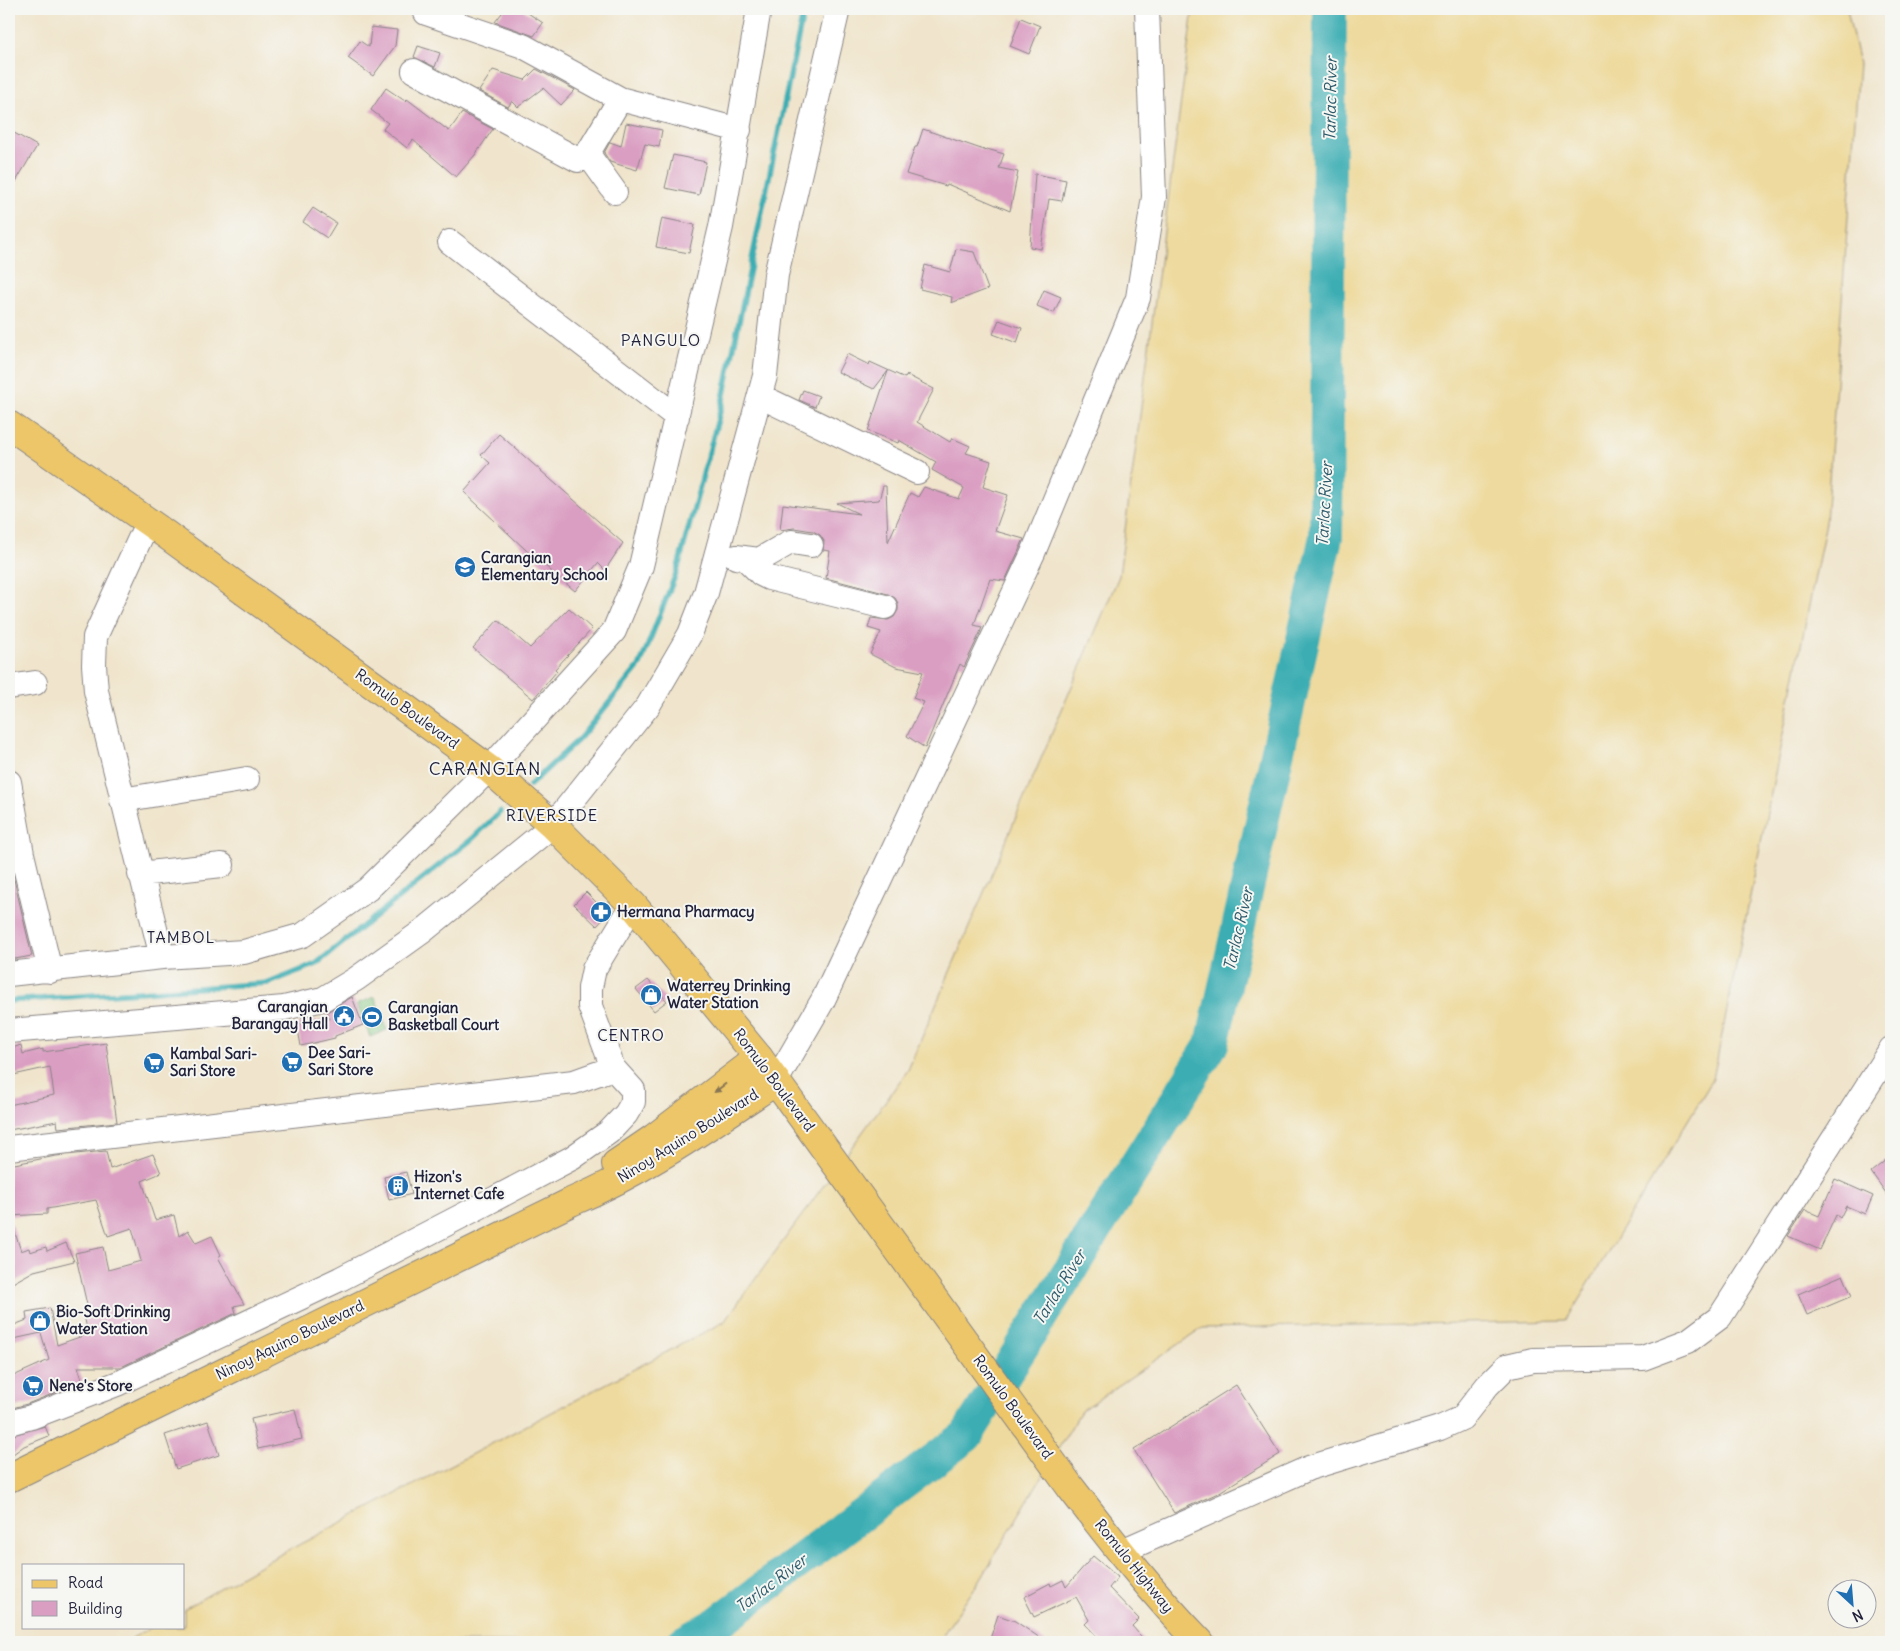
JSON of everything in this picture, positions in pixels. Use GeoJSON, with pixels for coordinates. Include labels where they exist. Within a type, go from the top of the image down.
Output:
{"type":"FeatureCollection","features":[{"type":"Feature","properties":{"kind":"main road","name":"Romulo Boulevard"},"geometry":{"type":"LineString","coordinates":[[9,425],[148,521],[488,769],[553,825],[633,905],[759,1058],[1071,1488]]}},
{"type":"Feature","properties":{"kind":"main road","name":"Ninoy Aquino Boulevard"},"geometry":{"type":"LineString","coordinates":[[571,1202],[590,1181],[654,1138],[759,1058]]}},
{"type":"Feature","properties":{"kind":"main road","name":"Ninoy Aquino Boulevard"},"geometry":{"type":"LineString","coordinates":[[9,1478],[605,1187],[782,1089]]}},
{"type":"Feature","properties":{"kind":"main road","name":"Romulo Highway"},"geometry":{"type":"LineString","coordinates":[[1071,1488],[1120,1552],[1172,1614],[1200,1642]]}},
{"type":"Feature","properties":{"kind":"street"},"geometry":{"type":"LineString","coordinates":[[9,974],[162,957],[244,952],[303,935],[368,888],[488,769],[614,631],[642,566],[722,227],[759,9]]}},
{"type":"Feature","properties":{"kind":"street"},"geometry":{"type":"LineString","coordinates":[[9,1032],[284,1008],[323,999],[356,980],[423,931],[553,825],[648,706],[690,634],[706,593],[765,376],[776,275],[838,9]]}},
{"type":"Feature","properties":{"kind":"street"},"geometry":{"type":"LineString","coordinates":[[782,1089],[1024,571],[1138,298],[1154,197],[1147,9]]}},
{"type":"Feature","properties":{"kind":"street"},"geometry":{"type":"LineString","coordinates":[[426,14],[523,46],[620,99],[739,130]]}},
{"type":"Feature","properties":{"kind":"street"},"geometry":{"type":"LineString","coordinates":[[414,72],[578,160],[585,158],[620,99]]}},
{"type":"Feature","properties":{"kind":"street"},"geometry":{"type":"LineString","coordinates":[[587,153],[616,192]]}},
{"type":"Feature","properties":{"kind":"street"},"geometry":{"type":"LineString","coordinates":[[450,242],[677,416]]}},
{"type":"Feature","properties":{"kind":"street"},"geometry":{"type":"LineString","coordinates":[[760,396],[917,472]]}},
{"type":"Feature","properties":{"kind":"street"},"geometry":{"type":"LineString","coordinates":[[148,521],[95,637],[94,665],[96,691],[162,957]]}},
{"type":"Feature","properties":{"kind":"street"},"geometry":{"type":"LineString","coordinates":[[717,554],[759,560],[764,559],[778,548],[792,542],[811,545]]}},
{"type":"Feature","properties":{"kind":"street"},"geometry":{"type":"LineString","coordinates":[[745,558],[761,574],[769,578],[886,607]]}},
{"type":"Feature","properties":{"kind":"street"},"geometry":{"type":"LineString","coordinates":[[9,688],[35,683]]}},
{"type":"Feature","properties":{"kind":"street"},"geometry":{"type":"LineString","coordinates":[[122,800],[247,780]]}},
{"type":"Feature","properties":{"kind":"street"},"geometry":{"type":"LineString","coordinates":[[9,782],[15,854],[50,970]]}},
{"type":"Feature","properties":{"kind":"street"},"geometry":{"type":"LineString","coordinates":[[140,874],[222,865]]}},
{"type":"Feature","properties":{"kind":"street"},"geometry":{"type":"LineString","coordinates":[[9,1423],[31,1418],[120,1383],[323,1287],[572,1158],[609,1132],[626,1114],[633,1102],[633,1090],[613,1068],[590,1006],[590,988],[594,969],[633,905]]}},
{"type":"Feature","properties":{"kind":"street"},"geometry":{"type":"LineString","coordinates":[[1120,1552],[1309,1468],[1440,1428],[1462,1418],[1487,1386],[1507,1366],[1533,1360],[1643,1358],[1688,1341],[1720,1317],[1891,1049]]}},
{"type":"Feature","properties":{"kind":"street"},"geometry":{"type":"LineString","coordinates":[[9,1148],[574,1082],[613,1068]]}},
{"type":"Feature","properties":{"kind":"green space","name":"Carangian Basketball Court"},"geometry":{"type":"Polygon","coordinates":[[[375,997],[387,1030],[370,1037],[357,1004],[375,997]]]}},
{"type":"Feature","properties":{"kind":"sand"},"geometry":{"type":"Polygon","coordinates":[[[1193,9],[1847,9],[1859,64],[1826,522],[1713,1079],[1566,1321],[1203,1328],[1081,1411],[980,1580],[938,1642],[125,1642],[150,1628],[185,1628],[185,1608],[268,1561],[724,1322],[908,1070],[1119,576],[1193,9]]]}},
{"type":"Feature","properties":{"kind":"building"},"geometry":{"type":"Polygon","coordinates":[[[505,9],[522,9],[543,23],[534,36],[495,22],[505,9]]]}},
{"type":"Feature","properties":{"kind":"building"},"geometry":{"type":"Polygon","coordinates":[[[1021,18],[1040,26],[1029,54],[1010,46],[1021,18]]]}},
{"type":"Feature","properties":{"kind":"building"},"geometry":{"type":"Polygon","coordinates":[[[371,27],[397,30],[395,46],[373,76],[348,58],[360,41],[369,47],[371,27]]]}},
{"type":"Feature","properties":{"kind":"building"},"geometry":{"type":"Polygon","coordinates":[[[418,46],[440,53],[435,67],[414,57],[418,46]]]}},
{"type":"Feature","properties":{"kind":"building"},"geometry":{"type":"Polygon","coordinates":[[[536,69],[575,90],[561,105],[543,88],[518,107],[512,101],[508,107],[479,91],[493,70],[525,80],[536,69]]]}},
{"type":"Feature","properties":{"kind":"building"},"geometry":{"type":"Polygon","coordinates":[[[386,88],[405,101],[407,99],[449,131],[462,113],[493,129],[475,155],[456,177],[413,140],[407,148],[383,129],[388,123],[371,110],[386,88]]]}},
{"type":"Feature","properties":{"kind":"building"},"geometry":{"type":"Polygon","coordinates":[[[626,123],[662,130],[659,147],[645,144],[637,170],[610,162],[604,153],[610,142],[621,146],[626,123]]]}},
{"type":"Feature","properties":{"kind":"building"},"geometry":{"type":"Polygon","coordinates":[[[923,129],[987,151],[987,149],[1004,154],[999,168],[1018,172],[1010,211],[947,184],[946,186],[906,174],[923,129]]]}},
{"type":"Feature","properties":{"kind":"building"},"geometry":{"type":"Polygon","coordinates":[[[9,130],[37,146],[9,193],[9,130]]]}},
{"type":"Feature","properties":{"kind":"building"},"geometry":{"type":"Polygon","coordinates":[[[673,155],[706,162],[699,195],[665,188],[673,155]]]}},
{"type":"Feature","properties":{"kind":"building"},"geometry":{"type":"Polygon","coordinates":[[[1035,174],[1066,180],[1062,201],[1049,199],[1041,249],[1030,247],[1035,174]]]}},
{"type":"Feature","properties":{"kind":"building"},"geometry":{"type":"Polygon","coordinates":[[[313,208],[336,223],[327,238],[303,222],[313,208]]]}},
{"type":"Feature","properties":{"kind":"building"},"geometry":{"type":"Polygon","coordinates":[[[662,218],[695,225],[689,253],[656,247],[662,218]]]}},
{"type":"Feature","properties":{"kind":"building"},"geometry":{"type":"Polygon","coordinates":[[[956,249],[974,252],[988,289],[951,303],[952,297],[920,289],[925,265],[950,272],[956,249]]]}},
{"type":"Feature","properties":{"kind":"building"},"geometry":{"type":"Polygon","coordinates":[[[1044,290],[1061,297],[1054,313],[1037,306],[1044,290]]]}},
{"type":"Feature","properties":{"kind":"building"},"geometry":{"type":"Polygon","coordinates":[[[999,320],[1022,328],[1017,343],[993,334],[999,320]]]}},
{"type":"Feature","properties":{"kind":"building"},"geometry":{"type":"Polygon","coordinates":[[[847,354],[869,365],[870,362],[905,378],[907,375],[934,389],[917,422],[950,442],[952,438],[970,446],[966,453],[991,461],[983,487],[1008,495],[995,531],[1024,539],[1005,581],[990,579],[974,625],[982,627],[980,633],[964,667],[960,664],[925,748],[907,736],[924,702],[913,698],[923,672],[896,667],[870,654],[881,632],[868,628],[871,618],[888,620],[894,617],[898,610],[898,603],[895,598],[888,594],[826,578],[830,551],[823,550],[824,541],[820,535],[813,531],[794,528],[780,530],[783,504],[859,514],[837,503],[879,500],[883,486],[886,486],[888,542],[910,493],[918,497],[924,487],[959,499],[964,488],[932,470],[936,462],[899,440],[898,443],[868,431],[888,371],[874,389],[838,372],[847,354]]]}},
{"type":"Feature","properties":{"kind":"building"},"geometry":{"type":"Polygon","coordinates":[[[803,390],[819,396],[815,407],[799,400],[803,390]]]}},
{"type":"Feature","properties":{"kind":"building"},"geometry":{"type":"Polygon","coordinates":[[[499,434],[623,543],[605,570],[598,563],[575,591],[526,550],[464,492],[490,463],[481,455],[499,434]]]}},
{"type":"Feature","properties":{"kind":"building"},"geometry":{"type":"Polygon","coordinates":[[[569,608],[592,629],[555,669],[557,671],[533,699],[473,648],[498,620],[530,648],[569,608]]]}},
{"type":"Feature","properties":{"kind":"building"},"geometry":{"type":"Polygon","coordinates":[[[9,871],[12,871],[32,956],[9,960],[9,871]]]}},
{"type":"Feature","properties":{"kind":"building"},"geometry":{"type":"Polygon","coordinates":[[[586,892],[608,914],[597,926],[574,904],[586,892]]]}},
{"type":"Feature","properties":{"kind":"building","name":"Waterrey Drinking Water Station"},"geometry":{"type":"Polygon","coordinates":[[[648,980],[667,1001],[654,1011],[636,989],[648,980]]]}},
{"type":"Feature","properties":{"kind":"building"},"geometry":{"type":"Polygon","coordinates":[[[352,997],[363,1025],[335,1036],[335,1038],[301,1046],[297,1024],[330,1019],[327,1012],[352,997]]]}},
{"type":"Feature","properties":{"kind":"building"},"geometry":{"type":"Polygon","coordinates":[[[106,1043],[117,1122],[58,1128],[57,1121],[9,1130],[9,1105],[54,1095],[50,1067],[9,1076],[9,1049],[21,1045],[23,1054],[43,1049],[43,1052],[106,1043]]]}},
{"type":"Feature","properties":{"kind":"building"},"geometry":{"type":"Polygon","coordinates":[[[106,1151],[110,1169],[153,1154],[161,1173],[142,1181],[155,1220],[174,1215],[179,1236],[188,1230],[196,1243],[212,1236],[221,1255],[218,1257],[244,1304],[234,1306],[236,1313],[121,1367],[78,1367],[83,1382],[9,1409],[9,1378],[49,1360],[41,1333],[9,1340],[9,1327],[27,1320],[26,1312],[50,1308],[57,1345],[88,1334],[83,1310],[88,1309],[75,1253],[103,1247],[108,1270],[141,1261],[132,1228],[108,1236],[96,1200],[47,1209],[47,1214],[9,1216],[9,1165],[56,1156],[106,1151]]]}},
{"type":"Feature","properties":{"kind":"building"},"geometry":{"type":"Polygon","coordinates":[[[1891,1156],[1891,1200],[1871,1172],[1891,1156]]]}},
{"type":"Feature","properties":{"kind":"building","name":"Hizon's Internet Cafe"},"geometry":{"type":"Polygon","coordinates":[[[406,1172],[412,1194],[389,1200],[384,1177],[406,1172]]]}},
{"type":"Feature","properties":{"kind":"building"},"geometry":{"type":"Polygon","coordinates":[[[1835,1179],[1873,1196],[1865,1214],[1846,1206],[1840,1218],[1836,1215],[1820,1250],[1788,1236],[1805,1210],[1819,1216],[1835,1179]]]}},
{"type":"Feature","properties":{"kind":"building"},"geometry":{"type":"Polygon","coordinates":[[[9,1224],[12,1224],[21,1251],[29,1248],[30,1252],[46,1247],[47,1251],[66,1243],[74,1261],[34,1271],[9,1285],[9,1224]]]}},
{"type":"Feature","properties":{"kind":"building"},"geometry":{"type":"Polygon","coordinates":[[[1843,1275],[1852,1296],[1807,1315],[1798,1294],[1843,1275]]]}},
{"type":"Feature","properties":{"kind":"building"},"geometry":{"type":"Polygon","coordinates":[[[1236,1385],[1280,1454],[1218,1493],[1174,1513],[1134,1450],[1236,1385]]]}},
{"type":"Feature","properties":{"kind":"building"},"geometry":{"type":"Polygon","coordinates":[[[295,1409],[302,1439],[258,1449],[251,1419],[295,1409]]]}},
{"type":"Feature","properties":{"kind":"building"},"geometry":{"type":"Polygon","coordinates":[[[208,1421],[219,1455],[176,1469],[165,1435],[208,1421]]]}},
{"type":"Feature","properties":{"kind":"building"},"geometry":{"type":"Polygon","coordinates":[[[45,1426],[49,1436],[24,1446],[9,1457],[9,1436],[45,1426]]]}},
{"type":"Feature","properties":{"kind":"building"},"geometry":{"type":"Polygon","coordinates":[[[1093,1556],[1118,1577],[1109,1588],[1139,1619],[1132,1626],[1146,1642],[1102,1642],[1085,1624],[1089,1620],[1076,1597],[1034,1617],[1024,1597],[1050,1583],[1051,1586],[1063,1580],[1066,1587],[1093,1556]]]}},
{"type":"Feature","properties":{"kind":"building"},"geometry":{"type":"Polygon","coordinates":[[[998,1615],[1015,1621],[1046,1642],[989,1642],[998,1615]]]}},
{"type":"Feature","properties":{"kind":"waterway"},"geometry":{"type":"LineString","coordinates":[[530,785],[580,738],[640,665],[677,571],[722,404],[804,9]]}},
{"type":"Feature","properties":{"kind":"waterway","name":"Tarlac River"},"geometry":{"type":"LineString","coordinates":[[684,1642],[716,1624],[966,1436],[1212,1044],[1326,537],[1330,9]]}},
{"type":"Feature","properties":{"kind":"waterway"},"geometry":{"type":"LineString","coordinates":[[9,1001],[269,983],[316,964],[472,839],[500,812]]}},
{"type":"Feature","properties":{"kind":"place","name":"Carangian Elementary School"},"geometry":{"type":"Point","coordinates":[465,567]}},
{"type":"Feature","properties":{"kind":"place","name":"Hermana Pharmacy"},"geometry":{"type":"Point","coordinates":[601,912]}},
{"type":"Feature","properties":{"kind":"place","name":"Waterrey Drinking Water Station"},"geometry":{"type":"Point","coordinates":[651,995]}},
{"type":"Feature","properties":{"kind":"place","name":"Carangian Barangay Hall"},"geometry":{"type":"Point","coordinates":[344,1016]}},
{"type":"Feature","properties":{"kind":"place","name":"Carangian Basketball Court"},"geometry":{"type":"Point","coordinates":[372,1017]}},
{"type":"Feature","properties":{"kind":"place","name":"Dee Sari- Sari Store"},"geometry":{"type":"Point","coordinates":[292,1062]}},
{"type":"Feature","properties":{"kind":"place","name":"Kambal Sari- Sari Store"},"geometry":{"type":"Point","coordinates":[154,1063]}},
{"type":"Feature","properties":{"kind":"place","name":"Hizon's Internet Cafe"},"geometry":{"type":"Point","coordinates":[398,1186]}},
{"type":"Feature","properties":{"kind":"place","name":"Bio-Soft Drinking Water Station"},"geometry":{"type":"Point","coordinates":[40,1321]}},
{"type":"Feature","properties":{"kind":"place","name":"Nene's Store"},"geometry":{"type":"Point","coordinates":[33,1386]}},
{"type":"Feature","properties":{"kind":"district","name":"PANGULO"},"geometry":{"type":"Point","coordinates":[661,340]}},
{"type":"Feature","properties":{"kind":"district","name":"CARANGIAN"},"geometry":{"type":"Point","coordinates":[485,769]}},
{"type":"Feature","properties":{"kind":"district","name":"RIVERSIDE"},"geometry":{"type":"Point","coordinates":[552,815]}},
{"type":"Feature","properties":{"kind":"district","name":"TAMBOL"},"geometry":{"type":"Point","coordinates":[181,937]}},
{"type":"Feature","properties":{"kind":"district","name":"CENTRO"},"geometry":{"type":"Point","coordinates":[631,1035]}}]}
